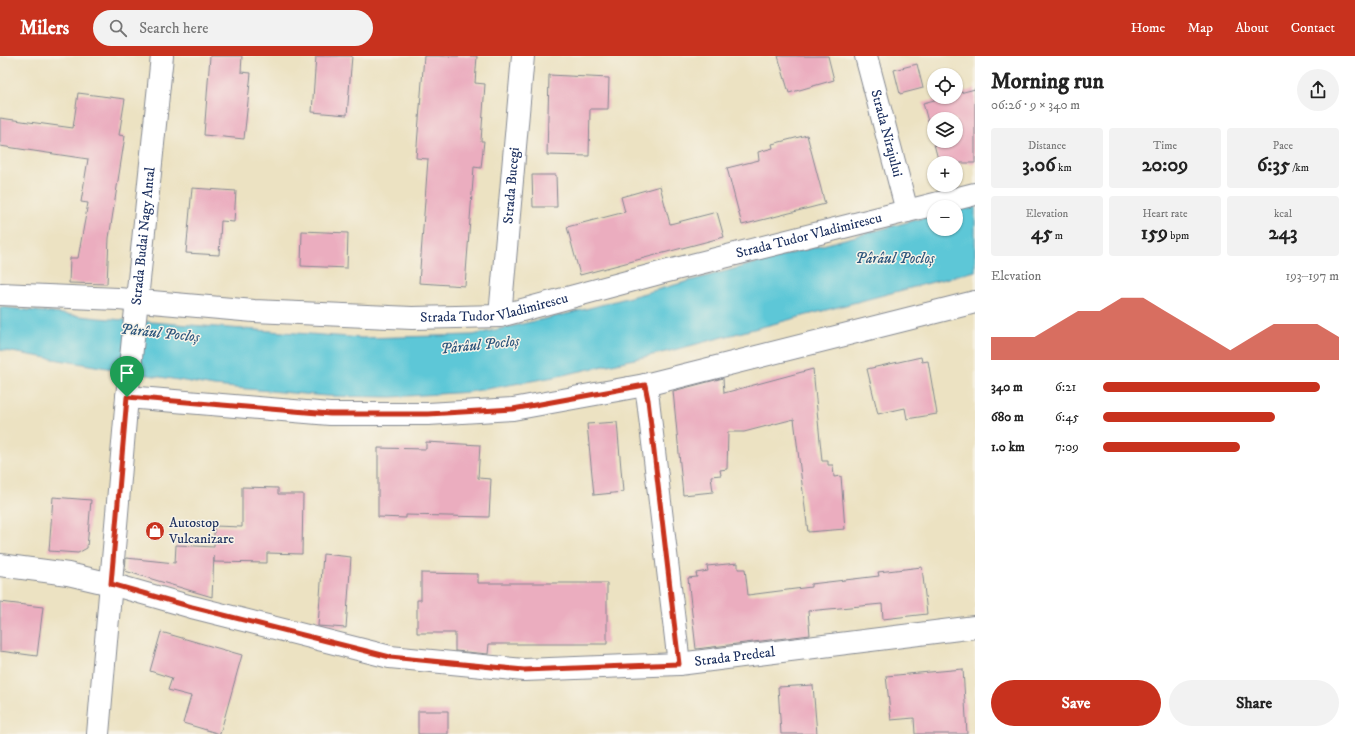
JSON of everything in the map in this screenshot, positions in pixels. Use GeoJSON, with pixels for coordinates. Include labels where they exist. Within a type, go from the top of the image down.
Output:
{"type":"FeatureCollection","features":[{"type":"Feature","properties":{"kind":"street","name":"Strada Budai Nagy Antal"},"geometry":{"type":"LineString","coordinates":[[98,734],[128,387],[162,56]]}},
{"type":"Feature","properties":{"kind":"street","name":"Strada Bucegi"},"geometry":{"type":"LineString","coordinates":[[500,316],[523,56]]}},
{"type":"Feature","properties":{"kind":"street","name":"Strada Nirajului"},"geometry":{"type":"LineString","coordinates":[[866,56],[907,211]]}},
{"type":"Feature","properties":{"kind":"street","name":"Strada Tudor Vladimirescu"},"geometry":{"type":"LineString","coordinates":[[0,294],[254,311],[397,317],[500,316],[660,273],[975,194]]}},
{"type":"Feature","properties":{"kind":"street"},"geometry":{"type":"LineString","coordinates":[[128,387],[330,414],[428,414],[513,409],[645,385],[975,302]]}},
{"type":"Feature","properties":{"kind":"street"},"geometry":{"type":"LineString","coordinates":[[645,385],[679,664]]}},
{"type":"Feature","properties":{"kind":"street","name":"Strada Predeal"},"geometry":{"type":"LineString","coordinates":[[0,564],[68,574],[111,584],[192,607],[390,657],[524,670],[679,664],[975,627]]}},
{"type":"Feature","properties":{"kind":"water","name":"Pârâul Pocloș"},"geometry":{"type":"Polygon","coordinates":[[[975,204],[975,271],[670,351],[554,377],[469,392],[392,397],[326,396],[214,386],[0,350],[0,307],[98,318],[362,338],[473,335],[571,313],[927,217],[927,236],[963,236],[963,207],[975,204]]]}},
{"type":"Feature","properties":{"kind":"building"},"geometry":{"type":"Polygon","coordinates":[[[210,56],[242,56],[241,72],[251,73],[244,139],[204,135],[210,56]]]}},
{"type":"Feature","properties":{"kind":"building"},"geometry":{"type":"Polygon","coordinates":[[[316,56],[352,56],[347,115],[312,112],[316,56]]]}},
{"type":"Feature","properties":{"kind":"building"},"geometry":{"type":"Polygon","coordinates":[[[424,56],[477,56],[475,83],[485,84],[481,141],[484,141],[481,168],[474,167],[465,286],[419,283],[428,159],[416,158],[424,56]]]}},
{"type":"Feature","properties":{"kind":"building"},"geometry":{"type":"Polygon","coordinates":[[[778,56],[828,56],[834,80],[789,93],[778,56]]]}},
{"type":"Feature","properties":{"kind":"building"},"geometry":{"type":"Polygon","coordinates":[[[917,64],[923,88],[900,94],[894,70],[917,64]]]}},
{"type":"Feature","properties":{"kind":"building"},"geometry":{"type":"Polygon","coordinates":[[[549,75],[609,78],[608,109],[590,109],[589,156],[547,155],[549,75]]]}},
{"type":"Feature","properties":{"kind":"building"},"geometry":{"type":"Polygon","coordinates":[[[975,89],[975,163],[963,163],[963,156],[937,156],[935,148],[963,148],[963,112],[927,112],[927,118],[923,103],[963,104],[963,92],[975,89]]]}},
{"type":"Feature","properties":{"kind":"building"},"geometry":{"type":"Polygon","coordinates":[[[78,93],[125,99],[119,135],[125,136],[109,238],[107,284],[69,283],[70,258],[78,258],[88,203],[81,202],[88,159],[0,146],[0,118],[73,128],[78,93]]]}},
{"type":"Feature","properties":{"kind":"building"},"geometry":{"type":"Polygon","coordinates":[[[807,135],[825,204],[742,225],[727,168],[759,160],[758,152],[773,148],[772,144],[807,135]]]}},
{"type":"Feature","properties":{"kind":"building"},"geometry":{"type":"Polygon","coordinates":[[[532,175],[556,175],[557,207],[533,207],[532,175]]]}},
{"type":"Feature","properties":{"kind":"building"},"geometry":{"type":"Polygon","coordinates":[[[660,186],[670,224],[717,212],[724,237],[580,275],[567,227],[625,212],[621,197],[660,186]]]}},
{"type":"Feature","properties":{"kind":"building"},"geometry":{"type":"Polygon","coordinates":[[[192,188],[236,191],[234,222],[221,221],[219,255],[186,253],[192,188]]]}},
{"type":"Feature","properties":{"kind":"building"},"geometry":{"type":"Polygon","coordinates":[[[302,231],[348,233],[347,268],[301,266],[302,231]]]}},
{"type":"Feature","properties":{"kind":"building"},"geometry":{"type":"Polygon","coordinates":[[[921,357],[922,362],[928,361],[937,414],[907,419],[905,408],[878,414],[867,369],[921,357]]]}},
{"type":"Feature","properties":{"kind":"building"},"geometry":{"type":"Polygon","coordinates":[[[813,369],[822,461],[828,461],[828,465],[833,465],[834,477],[841,476],[845,529],[808,532],[794,419],[744,432],[728,432],[727,469],[720,470],[721,475],[711,476],[713,492],[683,495],[673,391],[723,378],[724,393],[813,369]]]}},
{"type":"Feature","properties":{"kind":"building"},"geometry":{"type":"Polygon","coordinates":[[[617,422],[623,492],[594,495],[587,424],[617,422]]]}},
{"type":"Feature","properties":{"kind":"building"},"geometry":{"type":"Polygon","coordinates":[[[426,442],[480,445],[478,478],[491,479],[489,517],[406,515],[406,518],[378,517],[378,448],[426,449],[426,442]]]}},
{"type":"Feature","properties":{"kind":"building"},"geometry":{"type":"Polygon","coordinates":[[[242,487],[278,488],[278,494],[303,494],[302,554],[267,553],[267,563],[214,562],[214,556],[212,597],[125,571],[126,558],[175,563],[176,545],[214,547],[214,526],[242,527],[242,487]]]}},
{"type":"Feature","properties":{"kind":"building"},"geometry":{"type":"Polygon","coordinates":[[[53,497],[91,500],[87,548],[78,553],[49,551],[53,497]]]}},
{"type":"Feature","properties":{"kind":"building"},"geometry":{"type":"Polygon","coordinates":[[[323,554],[351,557],[346,628],[318,626],[323,554]]]}},
{"type":"Feature","properties":{"kind":"building"},"geometry":{"type":"Polygon","coordinates":[[[738,563],[738,569],[745,569],[748,595],[811,587],[811,584],[879,576],[878,572],[922,567],[927,614],[883,619],[882,604],[808,611],[810,635],[696,649],[688,578],[697,577],[696,573],[708,571],[707,566],[738,563]]]}},
{"type":"Feature","properties":{"kind":"building"},"geometry":{"type":"Polygon","coordinates":[[[421,573],[478,574],[478,583],[607,583],[607,644],[489,644],[488,654],[455,651],[455,633],[417,633],[417,600],[421,600],[421,573]]]}},
{"type":"Feature","properties":{"kind":"building"},"geometry":{"type":"Polygon","coordinates":[[[0,602],[43,607],[37,656],[0,651],[0,602]]]}},
{"type":"Feature","properties":{"kind":"building"},"geometry":{"type":"Polygon","coordinates":[[[161,632],[242,655],[220,734],[183,723],[191,696],[168,690],[172,678],[150,671],[161,632]]]}},
{"type":"Feature","properties":{"kind":"building"},"geometry":{"type":"Polygon","coordinates":[[[963,669],[967,734],[915,734],[914,718],[891,720],[886,676],[963,669]]]}},
{"type":"Feature","properties":{"kind":"building"},"geometry":{"type":"Polygon","coordinates":[[[813,685],[817,734],[781,734],[778,687],[813,685]]]}},
{"type":"Feature","properties":{"kind":"building"},"geometry":{"type":"Polygon","coordinates":[[[418,711],[448,711],[448,734],[418,734],[418,711]]]}},
{"type":"Feature","properties":{"kind":"place","name":"Autostop Vulcanizare"},"geometry":{"type":"Point","coordinates":[155,531]}},
{"type":"Feature","properties":{"kind":"route"},"geometry":{"type":"LineString","coordinates":[[645,385],[679,664],[524,670],[390,657],[192,607],[111,584],[127,397],[330,414],[428,414],[513,409],[645,385]]}}]}
